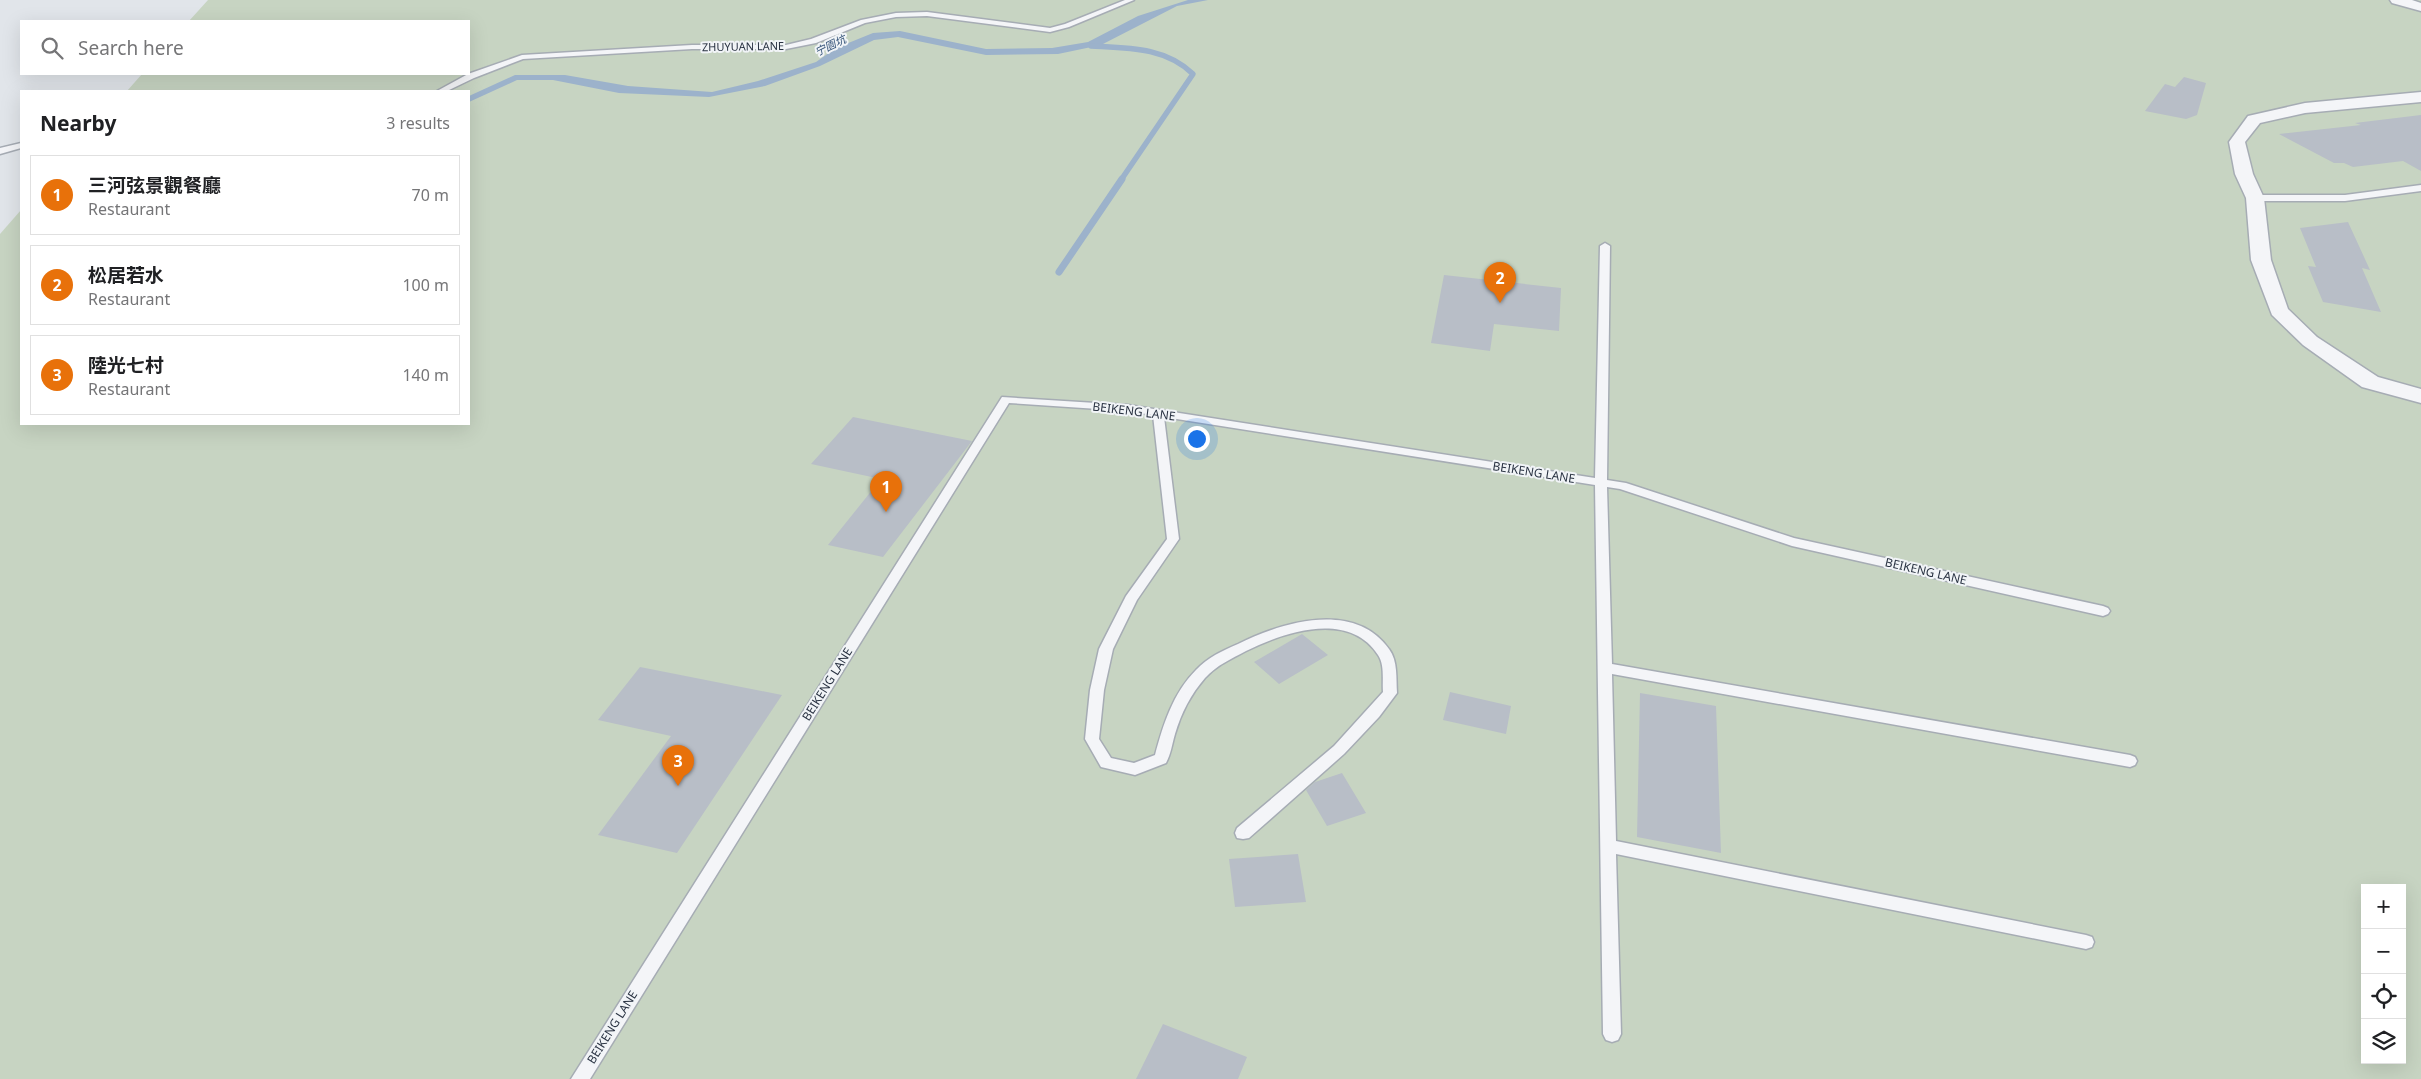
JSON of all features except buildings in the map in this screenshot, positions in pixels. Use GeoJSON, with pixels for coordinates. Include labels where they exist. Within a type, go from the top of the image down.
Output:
{"type":"FeatureCollection","features":[{"type":"Feature","properties":{"kind":"street"},"geometry":{"type":"LineString","coordinates":[[2398,0],[2421,7]]}},
{"type":"Feature","properties":{"kind":"street"},"geometry":{"type":"LineString","coordinates":[[2421,97],[2306,108],[2254,120],[2237,142],[2244,174],[2255,198],[2261,260],[2279,311],[2310,341],[2370,382],[2421,396]]}},
{"type":"Feature","properties":{"kind":"lane","name":"ZHUYUAN LANE"},"geometry":{"type":"LineString","coordinates":[[443,90],[472,76],[522,57],[692,47],[786,47],[813,41],[863,21],[896,15],[927,14],[1050,30],[1067,26],[1131,0]]}},
{"type":"Feature","properties":{"kind":"lane"},"geometry":{"type":"LineString","coordinates":[[0,151],[20,145]]}},
{"type":"Feature","properties":{"kind":"lane"},"geometry":{"type":"LineString","coordinates":[[2255,198],[2345,198],[2421,188]]}},
{"type":"Feature","properties":{"kind":"lane"},"geometry":{"type":"LineString","coordinates":[[1605,246],[1601,483],[1612,1034]]}},
{"type":"Feature","properties":{"kind":"lane","name":"BEIKENG LANE"},"geometry":{"type":"LineString","coordinates":[[580,1079],[1006,399],[1128,408],[1622,486],[1792,542],[2103,610]]}},
{"type":"Feature","properties":{"kind":"lane"},"geometry":{"type":"LineString","coordinates":[[1158,413],[1173,540],[1131,599],[1106,648],[1097,690],[1092,739],[1106,763],[1135,769],[1161,759],[1169,730],[1184,693],[1212,663],[1254,641],[1288,629],[1328,623],[1352,627],[1370,636],[1384,652],[1389,670],[1390,692],[1368,721],[1328,762],[1242,834]]}},
{"type":"Feature","properties":{"kind":"lane"},"geometry":{"type":"LineString","coordinates":[[1605,668],[2130,761]]}},
{"type":"Feature","properties":{"kind":"lane"},"geometry":{"type":"LineString","coordinates":[[1608,846],[2086,942]]}},
{"type":"Feature","properties":{"kind":"green space"},"geometry":{"type":"Polygon","coordinates":[[[208,0],[2421,0],[2421,1079],[0,1079],[0,234],[20,211],[20,425],[470,425],[470,90],[128,90],[141,75],[470,75],[470,20],[190,20],[208,0]]]}},
{"type":"Feature","properties":{"kind":"water"},"geometry":{"type":"Polygon","coordinates":[[[1188,0],[1208,0],[1177,6],[1101,45],[1058,54],[986,55],[898,37],[874,40],[820,66],[765,86],[709,97],[619,93],[553,80],[517,80],[470,102],[470,96],[515,75],[565,75],[628,86],[712,92],[758,81],[816,62],[836,48],[873,33],[900,31],[986,49],[1052,48],[1088,42],[1138,16],[1188,0]]]}},
{"type":"Feature","properties":{"kind":"waterway"},"geometry":{"type":"LineString","coordinates":[[1091,46],[1132,49],[1158,54],[1182,65],[1193,74],[1121,180]]}},
{"type":"Feature","properties":{"kind":"waterway"},"geometry":{"type":"LineString","coordinates":[[1059,272],[1122,179]]}},
{"type":"Feature","properties":{"kind":"place","name":"松居若水"},"geometry":{"type":"Point","coordinates":[1500,303]}},
{"type":"Feature","properties":{"kind":"place","name":"三河弦景觀餐廳"},"geometry":{"type":"Point","coordinates":[886,512]}},
{"type":"Feature","properties":{"kind":"place","name":"陸光七村"},"geometry":{"type":"Point","coordinates":[678,786]}},
{"type":"Feature","properties":{"kind":"water label","name":"宁園坑"},"geometry":{"type":"Point","coordinates":[830,45]}}]}
